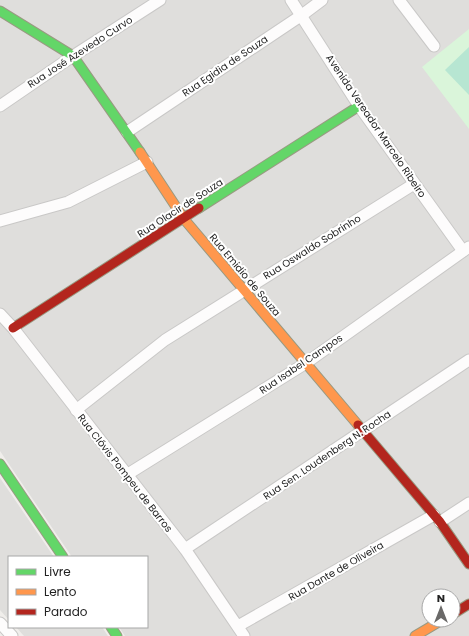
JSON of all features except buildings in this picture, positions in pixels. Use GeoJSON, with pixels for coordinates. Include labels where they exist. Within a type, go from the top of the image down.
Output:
{"type":"FeatureCollection","features":[{"type":"Feature","properties":{"kind":"street","name":"Rua José Azevedo Curvo"},"geometry":{"type":"LineString","coordinates":[[0,106],[73,56],[160,0]]}},
{"type":"Feature","properties":{"kind":"street","name":"Avenida Vereador Marcelo Ribeiro"},"geometry":{"type":"LineString","coordinates":[[291,0],[360,106],[414,184],[466,249]]}},
{"type":"Feature","properties":{"kind":"street","name":"Rua Egidia de Souza"},"geometry":{"type":"LineString","coordinates":[[127,132],[302,15],[322,0]]}},
{"type":"Feature","properties":{"kind":"street"},"geometry":{"type":"LineString","coordinates":[[399,0],[434,46]]}},
{"type":"Feature","properties":{"kind":"street","name":"Rua Emidio de Souza"},"geometry":{"type":"LineString","coordinates":[[0,11],[73,56],[127,132],[184,219],[437,519],[469,564]]}},
{"type":"Feature","properties":{"kind":"street","name":"Rua Olacir de Souza"},"geometry":{"type":"LineString","coordinates":[[13,328],[360,106]]}},
{"type":"Feature","properties":{"kind":"street"},"geometry":{"type":"LineString","coordinates":[[0,221],[68,202],[147,162]]}},
{"type":"Feature","properties":{"kind":"street","name":"Rua Oswaldo Sobrinho"},"geometry":{"type":"LineString","coordinates":[[76,410],[165,340],[414,184]]}},
{"type":"Feature","properties":{"kind":"street","name":"Rua Isabel Campos"},"geometry":{"type":"LineString","coordinates":[[128,474],[306,363],[466,249]]}},
{"type":"Feature","properties":{"kind":"street","name":"Rua Clóvis Pompeu de Barros"},"geometry":{"type":"LineString","coordinates":[[0,314],[13,328],[76,410],[128,474],[185,549],[241,631]]}},
{"type":"Feature","properties":{"kind":"street","name":"Rua Sen. Loudenberg N. Rocha"},"geometry":{"type":"LineString","coordinates":[[185,549],[469,360]]}},
{"type":"Feature","properties":{"kind":"street"},"geometry":{"type":"LineString","coordinates":[[0,464],[62,556]]}},
{"type":"Feature","properties":{"kind":"street","name":"Rua Dante de Oliveira"},"geometry":{"type":"LineString","coordinates":[[241,631],[437,519],[469,503]]}},
{"type":"Feature","properties":{"kind":"street"},"geometry":{"type":"LineString","coordinates":[[0,623],[12,636]]}},
{"type":"Feature","properties":{"kind":"street"},"geometry":{"type":"LineString","coordinates":[[415,636],[428,628]]}},
{"type":"Feature","properties":{"kind":"shaded area"},"geometry":{"type":"Polygon","coordinates":[[[0,0],[469,0],[469,636],[125,636],[120,628],[148,628],[148,556],[71,556],[0,451],[0,0]]]}},
{"type":"Feature","properties":{"kind":"shaded area"},"geometry":{"type":"Polygon","coordinates":[[[0,478],[53,556],[8,556],[8,619],[0,610],[0,478]]]}},
{"type":"Feature","properties":{"kind":"shaded area"},"geometry":{"type":"Polygon","coordinates":[[[17,628],[103,628],[108,636],[24,636],[17,628]]]}},
{"type":"Feature","properties":{"kind":"green space"},"geometry":{"type":"Polygon","coordinates":[[[469,29],[469,129],[422,67],[469,29]]]}},
{"type":"Feature","properties":{"kind":"green space"},"geometry":{"type":"Polygon","coordinates":[[[469,47],[469,95],[445,70],[469,47]]]}},
{"type":"Feature","properties":{"kind":"traffic: fast"},"geometry":{"type":"LineString","coordinates":[[0,11],[73,56],[140,152]]}},
{"type":"Feature","properties":{"kind":"traffic: fast"},"geometry":{"type":"LineString","coordinates":[[199,208],[359,106]]}},
{"type":"Feature","properties":{"kind":"traffic: fast"},"geometry":{"type":"LineString","coordinates":[[0,464],[62,556]]}},
{"type":"Feature","properties":{"kind":"traffic: fast"},"geometry":{"type":"LineString","coordinates":[[112,628],[117,636]]}},
{"type":"Feature","properties":{"kind":"traffic: slow"},"geometry":{"type":"LineString","coordinates":[[140,152],[184,219],[358,425]]}},
{"type":"Feature","properties":{"kind":"traffic: slow"},"geometry":{"type":"LineString","coordinates":[[415,636],[428,628]]}},
{"type":"Feature","properties":{"kind":"traffic: jam"},"geometry":{"type":"LineString","coordinates":[[13,328],[199,208]]}},
{"type":"Feature","properties":{"kind":"traffic: jam"},"geometry":{"type":"LineString","coordinates":[[358,425],[440,522],[469,564]]}},
{"type":"Feature","properties":{"kind":"traffic: jam"},"geometry":{"type":"LineString","coordinates":[[461,609],[469,604]]}}]}
